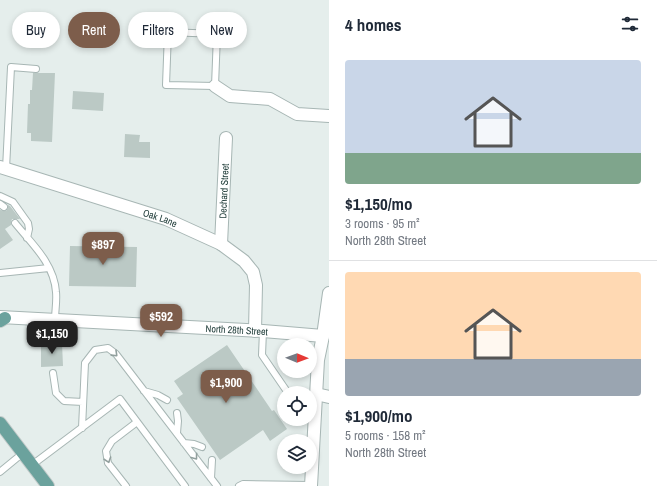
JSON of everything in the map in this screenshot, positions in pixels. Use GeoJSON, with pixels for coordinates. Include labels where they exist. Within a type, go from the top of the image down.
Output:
{"type":"FeatureCollection","features":[{"type":"Feature","properties":{"kind":"main road"},"geometry":{"type":"LineString","coordinates":[[0,423],[48,486]]}},
{"type":"Feature","properties":{"kind":"street"},"geometry":{"type":"LineString","coordinates":[[215,86],[230,96],[270,99],[276,101],[297,114],[329,116]]}},
{"type":"Feature","properties":{"kind":"street","name":"Dechard Street"},"geometry":{"type":"LineString","coordinates":[[220,244],[226,138]]}},
{"type":"Feature","properties":{"kind":"street","name":"Oak Lane"},"geometry":{"type":"LineString","coordinates":[[3,168],[166,219],[220,244],[244,261],[253,272],[256,285],[259,331]]}},
{"type":"Feature","properties":{"kind":"street"},"geometry":{"type":"LineString","coordinates":[[316,386],[318,360],[326,336],[329,293]]}},
{"type":"Feature","properties":{"kind":"street","name":"North 28th Street"},"geometry":{"type":"LineString","coordinates":[[2,319],[55,320],[326,336]]}},
{"type":"Feature","properties":{"kind":"street"},"geometry":{"type":"LineString","coordinates":[[317,394],[329,397]]}},
{"type":"Feature","properties":{"kind":"street"},"geometry":{"type":"LineString","coordinates":[[311,486],[314,426]]}},
{"type":"Feature","properties":{"kind":"lane"},"geometry":{"type":"LineString","coordinates":[[168,32],[217,34],[215,86],[166,85],[168,32]]}},
{"type":"Feature","properties":{"kind":"lane"},"geometry":{"type":"LineString","coordinates":[[3,168],[11,67],[36,68]]}},
{"type":"Feature","properties":{"kind":"lane"},"geometry":{"type":"LineString","coordinates":[[0,196],[13,202],[28,222],[29,229],[27,238]]}},
{"type":"Feature","properties":{"kind":"lane"},"geometry":{"type":"LineString","coordinates":[[15,223],[47,262],[53,275],[56,292],[55,320]]}},
{"type":"Feature","properties":{"kind":"lane"},"geometry":{"type":"LineString","coordinates":[[0,273],[49,268]]}},
{"type":"Feature","properties":{"kind":"lane"},"geometry":{"type":"LineString","coordinates":[[259,331],[262,355],[283,386]]}},
{"type":"Feature","properties":{"kind":"lane"},"geometry":{"type":"LineString","coordinates":[[82,428],[85,363],[96,350],[108,348],[116,354],[217,486]]}},
{"type":"Feature","properties":{"kind":"lane"},"geometry":{"type":"LineString","coordinates":[[53,373],[56,393],[64,401],[82,402]]}},
{"type":"Feature","properties":{"kind":"lane"},"geometry":{"type":"LineString","coordinates":[[144,391],[158,395],[167,400]]}},
{"type":"Feature","properties":{"kind":"lane"},"geometry":{"type":"LineString","coordinates":[[32,466],[120,399],[184,486]]}},
{"type":"Feature","properties":{"kind":"lane"},"geometry":{"type":"LineString","coordinates":[[177,413],[177,433]]}},
{"type":"Feature","properties":{"kind":"lane"},"geometry":{"type":"LineString","coordinates":[[126,486],[108,463],[106,450],[112,441],[137,422]]}},
{"type":"Feature","properties":{"kind":"lane"},"geometry":{"type":"LineString","coordinates":[[184,443],[194,444],[202,448]]}},
{"type":"Feature","properties":{"kind":"lane"},"geometry":{"type":"LineString","coordinates":[[0,472],[23,453]]}},
{"type":"Feature","properties":{"kind":"lane"},"geometry":{"type":"LineString","coordinates":[[211,478],[212,460]]}},
{"type":"Feature","properties":{"kind":"lane"},"geometry":{"type":"LineString","coordinates":[[239,486],[243,484],[311,486]]}},
{"type":"Feature","properties":{"kind":"building"},"geometry":{"type":"Polygon","coordinates":[[[33,73],[55,73],[52,142],[31,141],[31,133],[27,133],[28,104],[30,104],[30,90],[32,90],[33,73]]]}},
{"type":"Feature","properties":{"kind":"building"},"geometry":{"type":"Polygon","coordinates":[[[73,91],[104,93],[103,111],[72,109],[73,91]]]}},
{"type":"Feature","properties":{"kind":"building"},"geometry":{"type":"Polygon","coordinates":[[[125,134],[140,135],[139,142],[150,142],[150,158],[124,157],[125,134]]]}},
{"type":"Feature","properties":{"kind":"building"},"geometry":{"type":"Polygon","coordinates":[[[8,205],[20,219],[12,219],[11,225],[5,229],[13,240],[0,249],[0,210],[6,211],[8,205]]]}},
{"type":"Feature","properties":{"kind":"building"},"geometry":{"type":"Polygon","coordinates":[[[70,246],[137,247],[136,287],[69,286],[70,246]]]}},
{"type":"Feature","properties":{"kind":"building"},"geometry":{"type":"Polygon","coordinates":[[[62,343],[63,366],[41,367],[41,344],[62,343]]]}},
{"type":"Feature","properties":{"kind":"building"},"geometry":{"type":"Polygon","coordinates":[[[227,345],[272,411],[274,410],[277,414],[277,426],[285,426],[287,429],[280,434],[277,434],[277,436],[270,441],[263,430],[220,460],[177,398],[183,394],[174,381],[227,345]]]}}]}
